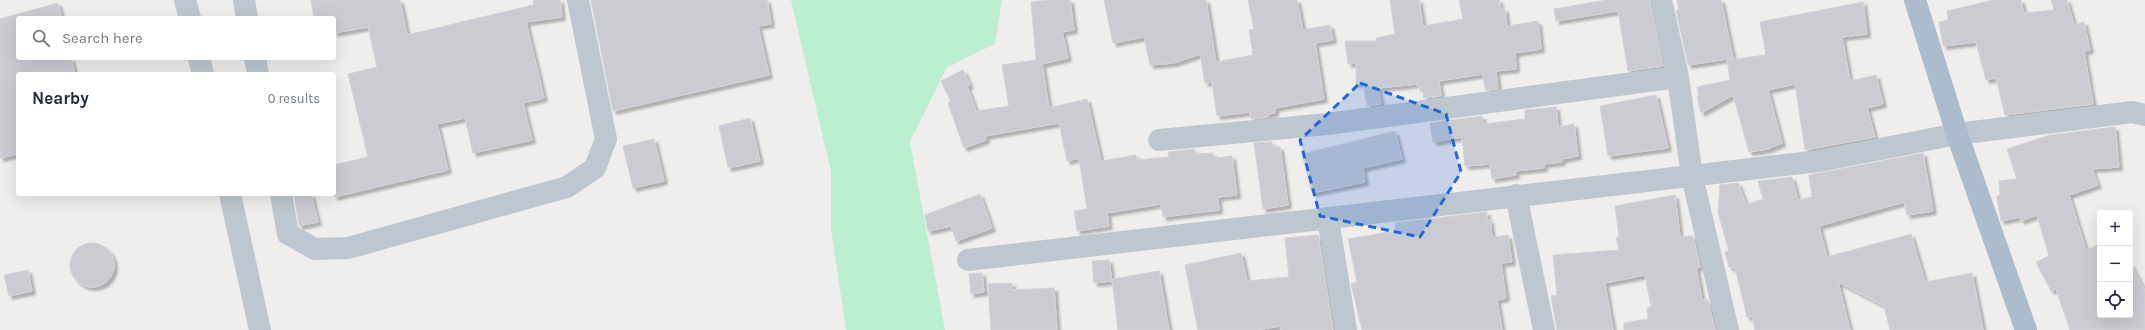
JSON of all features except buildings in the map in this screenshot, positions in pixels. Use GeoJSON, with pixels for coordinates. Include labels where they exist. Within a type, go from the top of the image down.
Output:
{"type":"FeatureCollection","features":[{"type":"Feature","properties":{"kind":"main road"},"geometry":{"type":"LineString","coordinates":[[1903,0],[1951,135],[2026,330]]}},
{"type":"Feature","properties":{"kind":"main road"},"geometry":{"type":"LineString","coordinates":[[1915,0],[1951,135],[2011,330]]}},
{"type":"Feature","properties":{"kind":"street"},"geometry":{"type":"LineString","coordinates":[[185,0],[189,16]]}},
{"type":"Feature","properties":{"kind":"street"},"geometry":{"type":"LineString","coordinates":[[244,0],[247,16]]}},
{"type":"Feature","properties":{"kind":"street"},"geometry":{"type":"LineString","coordinates":[[281,196],[288,234],[314,249],[348,248],[567,187],[595,168],[606,139],[578,0]]}},
{"type":"Feature","properties":{"kind":"street"},"geometry":{"type":"LineString","coordinates":[[1660,0],[1678,77],[1692,176],[1728,330]]}},
{"type":"Feature","properties":{"kind":"street"},"geometry":{"type":"LineString","coordinates":[[199,60],[202,72]]}},
{"type":"Feature","properties":{"kind":"street"},"geometry":{"type":"LineString","coordinates":[[255,60],[258,72]]}},
{"type":"Feature","properties":{"kind":"street"},"geometry":{"type":"LineString","coordinates":[[1159,140],[1327,124],[1678,77]]}},
{"type":"Feature","properties":{"kind":"street"},"geometry":{"type":"LineString","coordinates":[[968,260],[1328,219],[1516,195],[1819,161],[1951,135],[2141,109]]}},
{"type":"Feature","properties":{"kind":"street"},"geometry":{"type":"LineString","coordinates":[[1516,195],[1544,330]]}},
{"type":"Feature","properties":{"kind":"street"},"geometry":{"type":"LineString","coordinates":[[230,196],[260,330]]}},
{"type":"Feature","properties":{"kind":"street"},"geometry":{"type":"LineString","coordinates":[[1328,219],[1346,330]]}},
{"type":"Feature","properties":{"kind":"highlighted area"},"geometry":{"type":"Polygon","coordinates":[[[1360,83],[1446,114],[1461,172],[1420,237],[1320,216],[1300,140],[1360,83]]]}},
{"type":"Feature","properties":{"kind":"green space"},"geometry":{"type":"Polygon","coordinates":[[[791,0],[1002,0],[995,44],[947,67],[910,142],[945,330],[846,330],[831,228],[831,172],[791,0]]]}}]}
